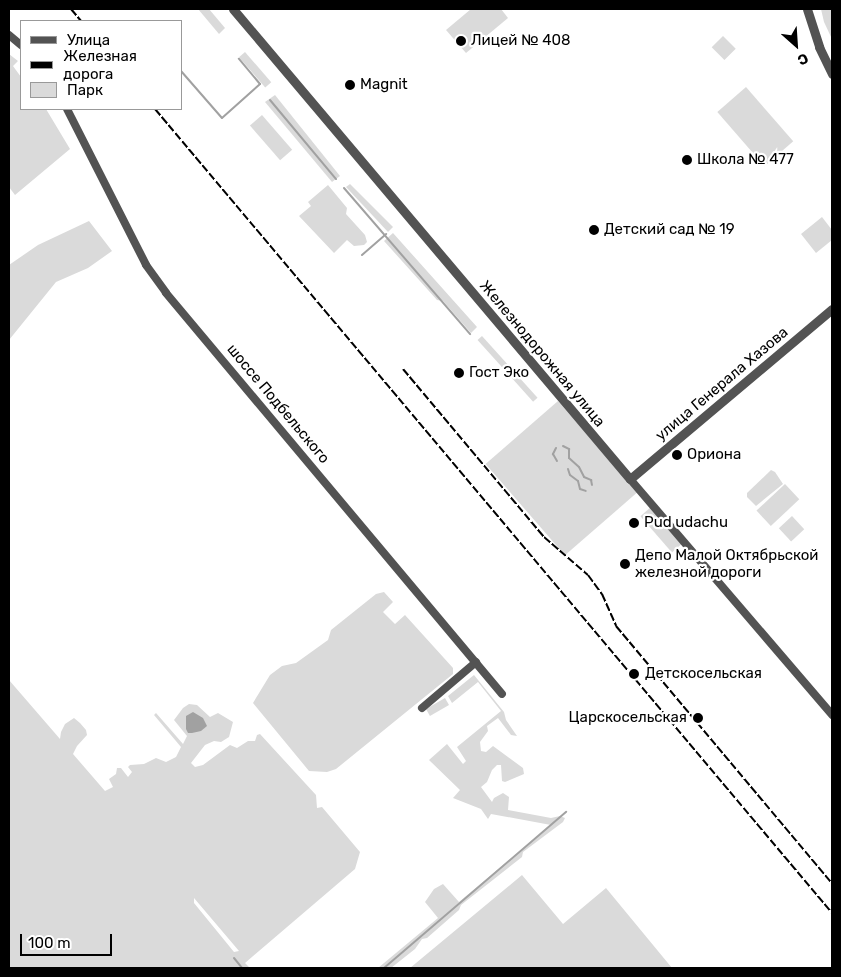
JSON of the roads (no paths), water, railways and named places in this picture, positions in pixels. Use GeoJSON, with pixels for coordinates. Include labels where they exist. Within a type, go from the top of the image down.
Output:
{"type":"FeatureCollection","features":[{"type":"Feature","properties":{"kind":"street","name":"Железнодорожная улица"},"geometry":{"type":"LineString","coordinates":[[233,9],[630,480],[832,715]]}},
{"type":"Feature","properties":{"kind":"street"},"geometry":{"type":"LineString","coordinates":[[807,9],[819,47],[832,74]]}},
{"type":"Feature","properties":{"kind":"street"},"geometry":{"type":"LineString","coordinates":[[9,35],[20,44]]}},
{"type":"Feature","properties":{"kind":"street","name":"шоссе Подбельского"},"geometry":{"type":"LineString","coordinates":[[68,110],[146,265],[166,293],[502,694]]}},
{"type":"Feature","properties":{"kind":"street","name":"улица Генерала Хазова"},"geometry":{"type":"LineString","coordinates":[[630,480],[832,309]]}},
{"type":"Feature","properties":{"kind":"street"},"geometry":{"type":"LineString","coordinates":[[422,708],[476,662]]}},
{"type":"Feature","properties":{"kind":"waterway"},"geometry":{"type":"LineString","coordinates":[[182,72],[222,118],[260,84],[239,59]]}},
{"type":"Feature","properties":{"kind":"waterway"},"geometry":{"type":"LineString","coordinates":[[270,100],[336,179]]}},
{"type":"Feature","properties":{"kind":"waterway"},"geometry":{"type":"LineString","coordinates":[[344,188],[470,334]]}},
{"type":"Feature","properties":{"kind":"waterway"},"geometry":{"type":"LineString","coordinates":[[362,255],[386,234]]}},
{"type":"Feature","properties":{"kind":"waterway"},"geometry":{"type":"LineString","coordinates":[[563,446],[569,449],[569,458],[579,467],[584,477],[591,480],[592,485]]}},
{"type":"Feature","properties":{"kind":"waterway"},"geometry":{"type":"LineString","coordinates":[[556,448],[553,454],[557,461]]}},
{"type":"Feature","properties":{"kind":"waterway"},"geometry":{"type":"LineString","coordinates":[[568,469],[570,475],[578,481],[580,489],[586,491]]}},
{"type":"Feature","properties":{"kind":"waterway"},"geometry":{"type":"LineString","coordinates":[[384,968],[566,812]]}},
{"type":"Feature","properties":{"kind":"waterway"},"geometry":{"type":"LineString","coordinates":[[234,958],[242,968]]}},
{"type":"Feature","properties":{"kind":"railway"},"geometry":{"type":"LineString","coordinates":[[71,9],[80,20]]}},
{"type":"Feature","properties":{"kind":"railway"},"geometry":{"type":"LineString","coordinates":[[156,110],[832,913]]}},
{"type":"Feature","properties":{"kind":"railway"},"geometry":{"type":"LineString","coordinates":[[403,369],[544,537],[588,575],[602,594],[616,626],[832,883]]}},
{"type":"Feature","properties":{"kind":"place","name":"Лицей № 408"},"geometry":{"type":"Point","coordinates":[461,41]}},
{"type":"Feature","properties":{"kind":"place","name":"Magnit"},"geometry":{"type":"Point","coordinates":[350,85]}},
{"type":"Feature","properties":{"kind":"place","name":"Школа № 477"},"geometry":{"type":"Point","coordinates":[687,160]}},
{"type":"Feature","properties":{"kind":"place","name":"Детский сад № 19"},"geometry":{"type":"Point","coordinates":[594,230]}},
{"type":"Feature","properties":{"kind":"place","name":"Гост Эко"},"geometry":{"type":"Point","coordinates":[459,373]}},
{"type":"Feature","properties":{"kind":"place","name":"Ориона"},"geometry":{"type":"Point","coordinates":[677,455]}},
{"type":"Feature","properties":{"kind":"place","name":"Pud udachu"},"geometry":{"type":"Point","coordinates":[634,523]}},
{"type":"Feature","properties":{"kind":"place","name":"Депо Малой Октябрьской железной дороги"},"geometry":{"type":"Point","coordinates":[625,564]}},
{"type":"Feature","properties":{"kind":"place","name":"Детскосельская"},"geometry":{"type":"Point","coordinates":[634,674]}},
{"type":"Feature","properties":{"kind":"place","name":"Царскосельская"},"geometry":{"type":"Point","coordinates":[698,718]}}]}
